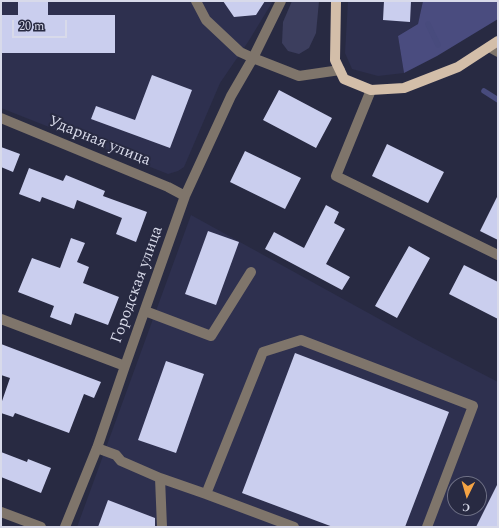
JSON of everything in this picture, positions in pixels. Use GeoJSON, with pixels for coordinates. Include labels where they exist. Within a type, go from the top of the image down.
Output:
{"type":"FeatureCollection","features":[{"type":"Feature","properties":{"kind":"main road"},"geometry":{"type":"LineString","coordinates":[[336,1],[335,60],[344,79],[371,90],[404,88],[458,67],[494,49],[498,41]]}},
{"type":"Feature","properties":{"kind":"street"},"geometry":{"type":"LineString","coordinates":[[196,1],[206,20],[240,52],[299,76],[340,70]]}},
{"type":"Feature","properties":{"kind":"street","name":"Городская улица"},"geometry":{"type":"LineString","coordinates":[[65,527],[97,448],[186,196],[231,96],[253,58],[281,1]]}},
{"type":"Feature","properties":{"kind":"street"},"geometry":{"type":"LineString","coordinates":[[371,90],[336,176],[498,256]]}},
{"type":"Feature","properties":{"kind":"street","name":"Ударная улица"},"geometry":{"type":"LineString","coordinates":[[1,118],[168,187],[186,196]]}},
{"type":"Feature","properties":{"kind":"street"},"geometry":{"type":"LineString","coordinates":[[145,311],[211,336],[251,272]]}},
{"type":"Feature","properties":{"kind":"street"},"geometry":{"type":"LineString","coordinates":[[1,319],[125,366]]}},
{"type":"Feature","properties":{"kind":"street"},"geometry":{"type":"LineString","coordinates":[[206,494],[263,352],[301,340],[473,406],[427,527]]}},
{"type":"Feature","properties":{"kind":"street"},"geometry":{"type":"LineString","coordinates":[[97,448],[116,454],[121,461],[160,478],[294,527]]}},
{"type":"Feature","properties":{"kind":"street"},"geometry":{"type":"LineString","coordinates":[[160,478],[162,527]]}},
{"type":"Feature","properties":{"kind":"street"},"geometry":{"type":"LineString","coordinates":[[1,512],[40,527]]}},
{"type":"Feature","properties":{"kind":"shaded area"},"geometry":{"type":"Polygon","coordinates":[[[1,1],[273,1],[248,42],[220,83],[184,167],[178,171],[168,174],[1,108],[1,1]]]}},
{"type":"Feature","properties":{"kind":"shaded area"},"geometry":{"type":"Polygon","coordinates":[[[292,1],[319,1],[316,33],[309,48],[299,54],[288,51],[282,43],[283,22],[292,1]]]}},
{"type":"Feature","properties":{"kind":"shaded area"},"geometry":{"type":"Polygon","coordinates":[[[348,1],[423,1],[418,24],[398,36],[404,73],[378,76],[352,69],[345,53],[348,1]]]}},
{"type":"Feature","properties":{"kind":"shaded area"},"geometry":{"type":"Polygon","coordinates":[[[423,1],[498,1],[498,19],[437,56],[404,73],[398,36],[418,24],[423,1]]]}},
{"type":"Feature","properties":{"kind":"shaded area"},"geometry":{"type":"Polygon","coordinates":[[[191,215],[419,341],[498,382],[498,527],[77,527],[191,215]]]}},
{"type":"Feature","properties":{"kind":"building"},"geometry":{"type":"Polygon","coordinates":[[[18,1],[48,1],[48,15],[115,15],[115,53],[1,53],[1,15],[18,15],[18,1]]]}},
{"type":"Feature","properties":{"kind":"building"},"geometry":{"type":"Polygon","coordinates":[[[223,1],[265,1],[256,15],[234,17],[223,1]]]}},
{"type":"Feature","properties":{"kind":"building"},"geometry":{"type":"Polygon","coordinates":[[[384,1],[411,1],[410,22],[383,20],[384,1]]]}},
{"type":"Feature","properties":{"kind":"building"},"geometry":{"type":"Polygon","coordinates":[[[152,75],[192,90],[170,148],[91,119],[96,106],[135,120],[152,75]]]}},
{"type":"Feature","properties":{"kind":"building"},"geometry":{"type":"Polygon","coordinates":[[[279,90],[332,118],[316,148],[263,120],[279,90]]]}},
{"type":"Feature","properties":{"kind":"building"},"geometry":{"type":"Polygon","coordinates":[[[387,144],[444,172],[428,203],[372,176],[387,144]]]}},
{"type":"Feature","properties":{"kind":"building"},"geometry":{"type":"Polygon","coordinates":[[[1,147],[20,154],[13,172],[1,167],[1,147]]]}},
{"type":"Feature","properties":{"kind":"building"},"geometry":{"type":"Polygon","coordinates":[[[245,151],[301,178],[285,209],[230,182],[245,151]]]}},
{"type":"Feature","properties":{"kind":"building"},"geometry":{"type":"Polygon","coordinates":[[[29,168],[63,181],[66,175],[105,191],[103,196],[147,212],[136,242],[116,234],[122,218],[77,200],[74,209],[42,197],[40,202],[19,194],[29,168]]]}},
{"type":"Feature","properties":{"kind":"building"},"geometry":{"type":"Polygon","coordinates":[[[498,195],[498,240],[480,231],[498,195]]]}},
{"type":"Feature","properties":{"kind":"building"},"geometry":{"type":"Polygon","coordinates":[[[326,205],[339,212],[334,223],[345,229],[326,264],[350,277],[342,290],[265,249],[274,232],[304,248],[326,205]]]}},
{"type":"Feature","properties":{"kind":"building"},"geometry":{"type":"Polygon","coordinates":[[[208,231],[239,242],[216,305],[185,294],[208,231]]]}},
{"type":"Feature","properties":{"kind":"building"},"geometry":{"type":"Polygon","coordinates":[[[71,238],[85,243],[77,262],[89,267],[83,283],[119,297],[108,325],[75,313],[71,325],[50,317],[54,306],[18,292],[32,258],[60,268],[71,238]]]}},
{"type":"Feature","properties":{"kind":"building"},"geometry":{"type":"Polygon","coordinates":[[[409,246],[430,258],[397,318],[375,306],[409,246]]]}},
{"type":"Feature","properties":{"kind":"building"},"geometry":{"type":"Polygon","coordinates":[[[464,265],[498,282],[498,319],[449,294],[464,265]]]}},
{"type":"Feature","properties":{"kind":"building"},"geometry":{"type":"Polygon","coordinates":[[[1,344],[101,382],[94,398],[84,394],[69,433],[15,413],[13,417],[1,413],[1,404],[10,378],[1,375],[1,344]]]}},
{"type":"Feature","properties":{"kind":"building"},"geometry":{"type":"Polygon","coordinates":[[[295,353],[449,412],[405,527],[333,527],[242,493],[295,353]]]}},
{"type":"Feature","properties":{"kind":"building"},"geometry":{"type":"Polygon","coordinates":[[[166,361],[204,374],[176,453],[138,440],[166,361]]]}},
{"type":"Feature","properties":{"kind":"building"},"geometry":{"type":"Polygon","coordinates":[[[1,452],[27,462],[28,459],[51,468],[41,493],[1,477],[1,452]]]}},
{"type":"Feature","properties":{"kind":"building"},"geometry":{"type":"Polygon","coordinates":[[[498,483],[498,527],[476,527],[482,516],[487,516],[487,505],[498,483]]]}},
{"type":"Feature","properties":{"kind":"building"},"geometry":{"type":"Polygon","coordinates":[[[108,500],[155,518],[155,527],[98,527],[108,500]]]}},
{"type":"Feature","properties":{"kind":"waterway"},"geometry":{"type":"LineString","coordinates":[[428,24],[438,45]]}},
{"type":"Feature","properties":{"kind":"waterway"},"geometry":{"type":"LineString","coordinates":[[484,91],[498,100]]}}]}
